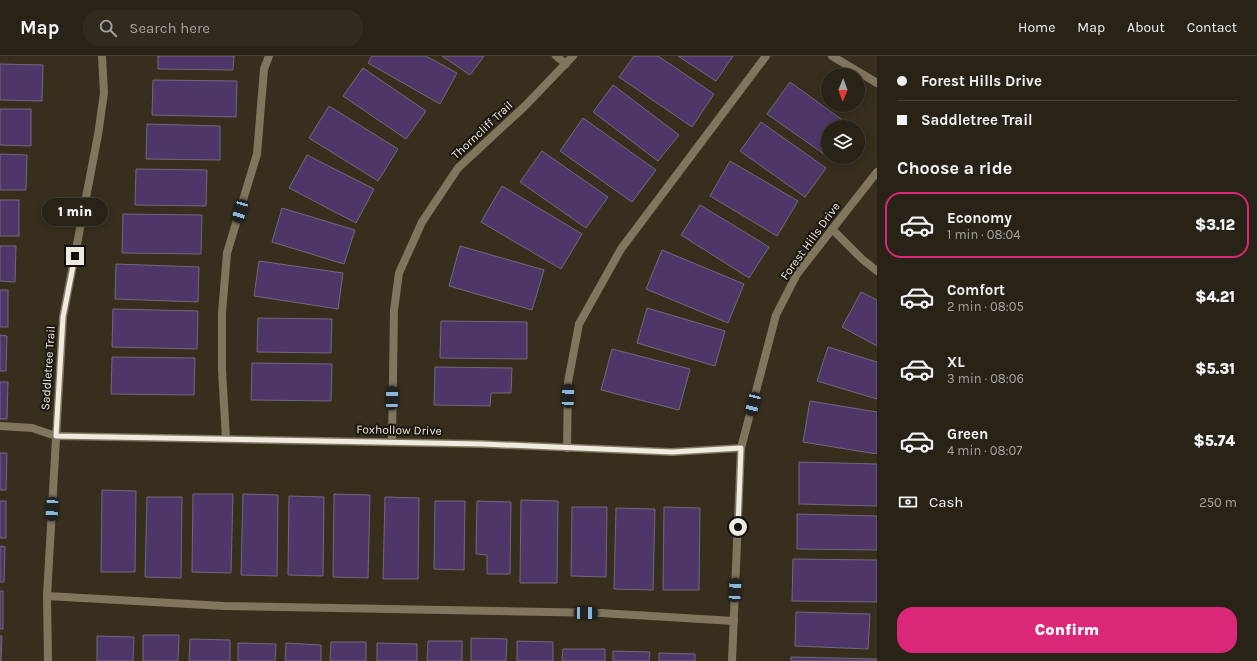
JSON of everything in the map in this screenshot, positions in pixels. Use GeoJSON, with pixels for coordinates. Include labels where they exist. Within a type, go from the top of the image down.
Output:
{"type":"FeatureCollection","features":[{"type":"Feature","properties":{"kind":"street","name":"Saddletree Trail"},"geometry":{"type":"LineString","coordinates":[[48,661],[47,596],[63,317],[98,135],[104,93],[102,56]]}},
{"type":"Feature","properties":{"kind":"street"},"geometry":{"type":"LineString","coordinates":[[226,439],[222,370],[222,313],[227,254],[257,154],[264,69],[269,56]]}},
{"type":"Feature","properties":{"kind":"street"},"geometry":{"type":"LineString","coordinates":[[556,56],[566,64]]}},
{"type":"Feature","properties":{"kind":"street","name":"Thorncliff Trail"},"geometry":{"type":"LineString","coordinates":[[392,442],[394,310],[399,273],[422,222],[458,168],[525,106],[573,56]]}},
{"type":"Feature","properties":{"kind":"street"},"geometry":{"type":"LineString","coordinates":[[566,448],[568,382],[580,324],[622,249],[766,56]]}},
{"type":"Feature","properties":{"kind":"street"},"geometry":{"type":"LineString","coordinates":[[832,56],[877,83]]}},
{"type":"Feature","properties":{"kind":"street","name":"Forest Hills Drive"},"geometry":{"type":"LineString","coordinates":[[732,661],[741,448],[776,315],[797,274],[877,172]]}},
{"type":"Feature","properties":{"kind":"street"},"geometry":{"type":"LineString","coordinates":[[832,229],[862,259],[877,271]]}},
{"type":"Feature","properties":{"kind":"street","name":"Foxhollow Drive"},"geometry":{"type":"LineString","coordinates":[[0,426],[32,428],[56,436],[482,444],[672,452],[741,448]]}},
{"type":"Feature","properties":{"kind":"street"},"geometry":{"type":"LineString","coordinates":[[47,596],[224,606],[601,614],[734,621]]}},
{"type":"Feature","properties":{"kind":"building"},"geometry":{"type":"Polygon","coordinates":[[[158,56],[234,56],[233,70],[158,69],[158,56]]]}},
{"type":"Feature","properties":{"kind":"building"},"geometry":{"type":"Polygon","coordinates":[[[372,56],[426,56],[457,73],[440,104],[368,63],[372,56]]]}},
{"type":"Feature","properties":{"kind":"building"},"geometry":{"type":"Polygon","coordinates":[[[442,56],[484,56],[470,75],[442,56]]]}},
{"type":"Feature","properties":{"kind":"building"},"geometry":{"type":"Polygon","coordinates":[[[634,56],[658,56],[714,94],[692,127],[619,77],[634,56]]]}},
{"type":"Feature","properties":{"kind":"building"},"geometry":{"type":"Polygon","coordinates":[[[678,56],[733,56],[716,81],[678,56]]]}},
{"type":"Feature","properties":{"kind":"building"},"geometry":{"type":"Polygon","coordinates":[[[0,64],[43,65],[42,101],[0,100],[0,64]]]}},
{"type":"Feature","properties":{"kind":"building"},"geometry":{"type":"Polygon","coordinates":[[[363,68],[426,111],[406,139],[343,96],[363,68]]]}},
{"type":"Feature","properties":{"kind":"building"},"geometry":{"type":"Polygon","coordinates":[[[153,80],[237,81],[236,117],[152,115],[153,80]]]}},
{"type":"Feature","properties":{"kind":"building"},"geometry":{"type":"Polygon","coordinates":[[[790,82],[821,104],[821,112],[831,112],[842,120],[821,120],[821,152],[767,114],[790,82]]]}},
{"type":"Feature","properties":{"kind":"building"},"geometry":{"type":"Polygon","coordinates":[[[613,85],[679,135],[658,161],[593,112],[613,85]]]}},
{"type":"Feature","properties":{"kind":"building"},"geometry":{"type":"Polygon","coordinates":[[[329,106],[398,149],[378,181],[309,138],[329,106]]]}},
{"type":"Feature","properties":{"kind":"building"},"geometry":{"type":"Polygon","coordinates":[[[0,109],[31,109],[31,146],[0,145],[0,109]]]}},
{"type":"Feature","properties":{"kind":"building"},"geometry":{"type":"Polygon","coordinates":[[[583,118],[656,170],[632,202],[560,151],[583,118]]]}},
{"type":"Feature","properties":{"kind":"building"},"geometry":{"type":"Polygon","coordinates":[[[761,122],[826,168],[805,197],[740,151],[761,122]]]}},
{"type":"Feature","properties":{"kind":"building"},"geometry":{"type":"Polygon","coordinates":[[[147,124],[220,126],[220,160],[146,159],[147,124]]]}},
{"type":"Feature","properties":{"kind":"building"},"geometry":{"type":"Polygon","coordinates":[[[542,151],[608,197],[586,228],[520,182],[542,151]]]}},
{"type":"Feature","properties":{"kind":"building"},"geometry":{"type":"Polygon","coordinates":[[[0,154],[27,155],[26,190],[0,190],[0,154]]]}},
{"type":"Feature","properties":{"kind":"building"},"geometry":{"type":"Polygon","coordinates":[[[307,155],[374,189],[356,223],[289,188],[307,155]]]}},
{"type":"Feature","properties":{"kind":"building"},"geometry":{"type":"Polygon","coordinates":[[[730,161],[798,201],[777,236],[710,196],[730,161]]]}},
{"type":"Feature","properties":{"kind":"building"},"geometry":{"type":"Polygon","coordinates":[[[136,169],[207,170],[206,206],[135,205],[136,169]]]}},
{"type":"Feature","properties":{"kind":"building"},"geometry":{"type":"Polygon","coordinates":[[[502,186],[582,234],[561,269],[481,222],[502,186]]]}},
{"type":"Feature","properties":{"kind":"building"},"geometry":{"type":"Polygon","coordinates":[[[0,200],[19,200],[19,236],[0,236],[0,200]]]}},
{"type":"Feature","properties":{"kind":"building"},"geometry":{"type":"Polygon","coordinates":[[[700,205],[769,247],[749,278],[681,235],[700,205]]]}},
{"type":"Feature","properties":{"kind":"building"},"geometry":{"type":"Polygon","coordinates":[[[282,208],[355,230],[344,264],[272,242],[282,208]]]}},
{"type":"Feature","properties":{"kind":"building"},"geometry":{"type":"Polygon","coordinates":[[[123,214],[202,215],[201,254],[122,253],[123,214]]]}},
{"type":"Feature","properties":{"kind":"building"},"geometry":{"type":"Polygon","coordinates":[[[0,246],[16,246],[15,282],[0,281],[0,246]]]}},
{"type":"Feature","properties":{"kind":"building"},"geometry":{"type":"Polygon","coordinates":[[[460,246],[544,270],[532,310],[449,286],[460,246]]]}},
{"type":"Feature","properties":{"kind":"building"},"geometry":{"type":"Polygon","coordinates":[[[662,250],[744,284],[728,323],[646,289],[662,250]]]}},
{"type":"Feature","properties":{"kind":"building"},"geometry":{"type":"Polygon","coordinates":[[[259,261],[343,273],[338,309],[254,296],[259,261]]]}},
{"type":"Feature","properties":{"kind":"building"},"geometry":{"type":"Polygon","coordinates":[[[116,264],[199,267],[198,302],[115,299],[116,264]]]}},
{"type":"Feature","properties":{"kind":"building"},"geometry":{"type":"Polygon","coordinates":[[[0,290],[8,290],[8,327],[0,327],[0,290]]]}},
{"type":"Feature","properties":{"kind":"building"},"geometry":{"type":"Polygon","coordinates":[[[861,292],[877,300],[877,346],[842,327],[861,292]]]}},
{"type":"Feature","properties":{"kind":"building"},"geometry":{"type":"Polygon","coordinates":[[[647,308],[725,331],[715,366],[637,343],[647,308]]]}},
{"type":"Feature","properties":{"kind":"building"},"geometry":{"type":"Polygon","coordinates":[[[113,309],[198,311],[197,349],[112,347],[113,309]]]}},
{"type":"Feature","properties":{"kind":"building"},"geometry":{"type":"Polygon","coordinates":[[[258,318],[332,319],[331,353],[257,352],[258,318]]]}},
{"type":"Feature","properties":{"kind":"building"},"geometry":{"type":"Polygon","coordinates":[[[441,321],[527,322],[527,359],[440,358],[441,321]]]}},
{"type":"Feature","properties":{"kind":"building"},"geometry":{"type":"Polygon","coordinates":[[[0,335],[7,336],[6,371],[0,371],[0,335]]]}},
{"type":"Feature","properties":{"kind":"building"},"geometry":{"type":"Polygon","coordinates":[[[828,347],[877,362],[877,399],[817,381],[828,347]]]}},
{"type":"Feature","properties":{"kind":"building"},"geometry":{"type":"Polygon","coordinates":[[[612,349],[690,369],[679,410],[601,390],[612,349]]]}},
{"type":"Feature","properties":{"kind":"building"},"geometry":{"type":"Polygon","coordinates":[[[112,357],[195,358],[194,395],[111,394],[112,357]]]}},
{"type":"Feature","properties":{"kind":"building"},"geometry":{"type":"Polygon","coordinates":[[[252,363],[332,364],[331,401],[251,400],[252,363]]]}},
{"type":"Feature","properties":{"kind":"building"},"geometry":{"type":"Polygon","coordinates":[[[435,367],[512,368],[511,393],[491,393],[490,406],[434,405],[435,367]]]}},
{"type":"Feature","properties":{"kind":"building"},"geometry":{"type":"Polygon","coordinates":[[[0,382],[8,382],[7,419],[0,419],[0,382]]]}},
{"type":"Feature","properties":{"kind":"building"},"geometry":{"type":"Polygon","coordinates":[[[810,401],[877,412],[877,454],[803,442],[810,401]]]}},
{"type":"Feature","properties":{"kind":"building"},"geometry":{"type":"Polygon","coordinates":[[[0,453],[7,453],[6,490],[0,490],[0,453]]]}},
{"type":"Feature","properties":{"kind":"building"},"geometry":{"type":"Polygon","coordinates":[[[799,462],[877,464],[877,506],[799,504],[799,462]]]}},
{"type":"Feature","properties":{"kind":"building"},"geometry":{"type":"Polygon","coordinates":[[[102,490],[136,491],[135,572],[101,572],[102,490]]]}},
{"type":"Feature","properties":{"kind":"building"},"geometry":{"type":"Polygon","coordinates":[[[193,494],[233,494],[231,573],[192,572],[193,494]]]}},
{"type":"Feature","properties":{"kind":"building"},"geometry":{"type":"Polygon","coordinates":[[[243,494],[278,495],[277,576],[241,575],[243,494]]]}},
{"type":"Feature","properties":{"kind":"building"},"geometry":{"type":"Polygon","coordinates":[[[334,494],[370,495],[368,578],[333,577],[334,494]]]}},
{"type":"Feature","properties":{"kind":"building"},"geometry":{"type":"Polygon","coordinates":[[[289,496],[324,497],[323,576],[288,575],[289,496]]]}},
{"type":"Feature","properties":{"kind":"building"},"geometry":{"type":"Polygon","coordinates":[[[147,497],[182,497],[181,578],[145,577],[147,497]]]}},
{"type":"Feature","properties":{"kind":"building"},"geometry":{"type":"Polygon","coordinates":[[[385,497],[419,498],[418,579],[383,579],[385,497]]]}},
{"type":"Feature","properties":{"kind":"building"},"geometry":{"type":"Polygon","coordinates":[[[521,500],[558,501],[557,583],[520,583],[521,500]]]}},
{"type":"Feature","properties":{"kind":"building"},"geometry":{"type":"Polygon","coordinates":[[[0,501],[6,501],[6,538],[0,538],[0,501]]]}},
{"type":"Feature","properties":{"kind":"building"},"geometry":{"type":"Polygon","coordinates":[[[435,501],[465,501],[464,570],[434,569],[435,501]]]}},
{"type":"Feature","properties":{"kind":"building"},"geometry":{"type":"Polygon","coordinates":[[[477,501],[511,502],[510,574],[487,574],[487,555],[476,554],[477,501]]]}},
{"type":"Feature","properties":{"kind":"building"},"geometry":{"type":"Polygon","coordinates":[[[572,507],[607,507],[606,577],[571,576],[572,507]]]}},
{"type":"Feature","properties":{"kind":"building"},"geometry":{"type":"Polygon","coordinates":[[[664,507],[700,508],[699,590],[663,590],[664,507]]]}},
{"type":"Feature","properties":{"kind":"building"},"geometry":{"type":"Polygon","coordinates":[[[616,508],[655,509],[653,590],[614,589],[616,508]]]}},
{"type":"Feature","properties":{"kind":"building"},"geometry":{"type":"Polygon","coordinates":[[[797,514],[877,516],[877,550],[797,549],[797,514]]]}},
{"type":"Feature","properties":{"kind":"building"},"geometry":{"type":"Polygon","coordinates":[[[0,546],[5,547],[4,582],[0,582],[0,546]]]}},
{"type":"Feature","properties":{"kind":"building"},"geometry":{"type":"Polygon","coordinates":[[[793,559],[877,560],[877,602],[792,601],[793,559]]]}},
{"type":"Feature","properties":{"kind":"building"},"geometry":{"type":"Polygon","coordinates":[[[0,591],[3,591],[3,629],[0,629],[0,591]]]}},
{"type":"Feature","properties":{"kind":"building"},"geometry":{"type":"Polygon","coordinates":[[[796,612],[870,614],[868,649],[795,646],[796,612]]]}},
{"type":"Feature","properties":{"kind":"building"},"geometry":{"type":"Polygon","coordinates":[[[143,635],[179,635],[178,661],[143,661],[143,635]]]}},
{"type":"Feature","properties":{"kind":"building"},"geometry":{"type":"Polygon","coordinates":[[[0,636],[2,636],[1,661],[0,661],[0,636]]]}},
{"type":"Feature","properties":{"kind":"building"},"geometry":{"type":"Polygon","coordinates":[[[97,636],[134,637],[133,661],[97,661],[97,636]]]}},
{"type":"Feature","properties":{"kind":"building"},"geometry":{"type":"Polygon","coordinates":[[[471,638],[507,639],[506,661],[471,661],[471,638]]]}},
{"type":"Feature","properties":{"kind":"building"},"geometry":{"type":"Polygon","coordinates":[[[190,639],[230,640],[230,661],[189,661],[190,639]]]}},
{"type":"Feature","properties":{"kind":"building"},"geometry":{"type":"Polygon","coordinates":[[[428,641],[462,641],[462,661],[427,661],[428,641]]]}},
{"type":"Feature","properties":{"kind":"building"},"geometry":{"type":"Polygon","coordinates":[[[517,641],[553,642],[553,661],[517,661],[517,641]]]}},
{"type":"Feature","properties":{"kind":"building"},"geometry":{"type":"Polygon","coordinates":[[[331,642],[366,642],[366,661],[330,661],[331,642]]]}},
{"type":"Feature","properties":{"kind":"building"},"geometry":{"type":"Polygon","coordinates":[[[238,643],[276,644],[275,661],[238,661],[238,643]]]}},
{"type":"Feature","properties":{"kind":"building"},"geometry":{"type":"Polygon","coordinates":[[[286,643],[321,645],[321,661],[285,661],[286,643]]]}},
{"type":"Feature","properties":{"kind":"building"},"geometry":{"type":"Polygon","coordinates":[[[377,643],[417,644],[417,661],[377,661],[377,643]]]}},
{"type":"Feature","properties":{"kind":"building"},"geometry":{"type":"Polygon","coordinates":[[[563,649],[605,649],[605,661],[562,661],[563,649]]]}},
{"type":"Feature","properties":{"kind":"building"},"geometry":{"type":"Polygon","coordinates":[[[613,651],[650,652],[649,661],[613,661],[613,651]]]}},
{"type":"Feature","properties":{"kind":"building"},"geometry":{"type":"Polygon","coordinates":[[[659,653],[695,654],[695,661],[659,661],[659,653]]]}},
{"type":"Feature","properties":{"kind":"building"},"geometry":{"type":"Polygon","coordinates":[[[791,657],[877,659],[877,661],[791,661],[791,657]]]}},
{"type":"Feature","properties":{"kind":"route"},"geometry":{"type":"LineString","coordinates":[[75,256],[63,317],[56,436],[482,444],[672,452],[741,448],[738,527]]}}]}
